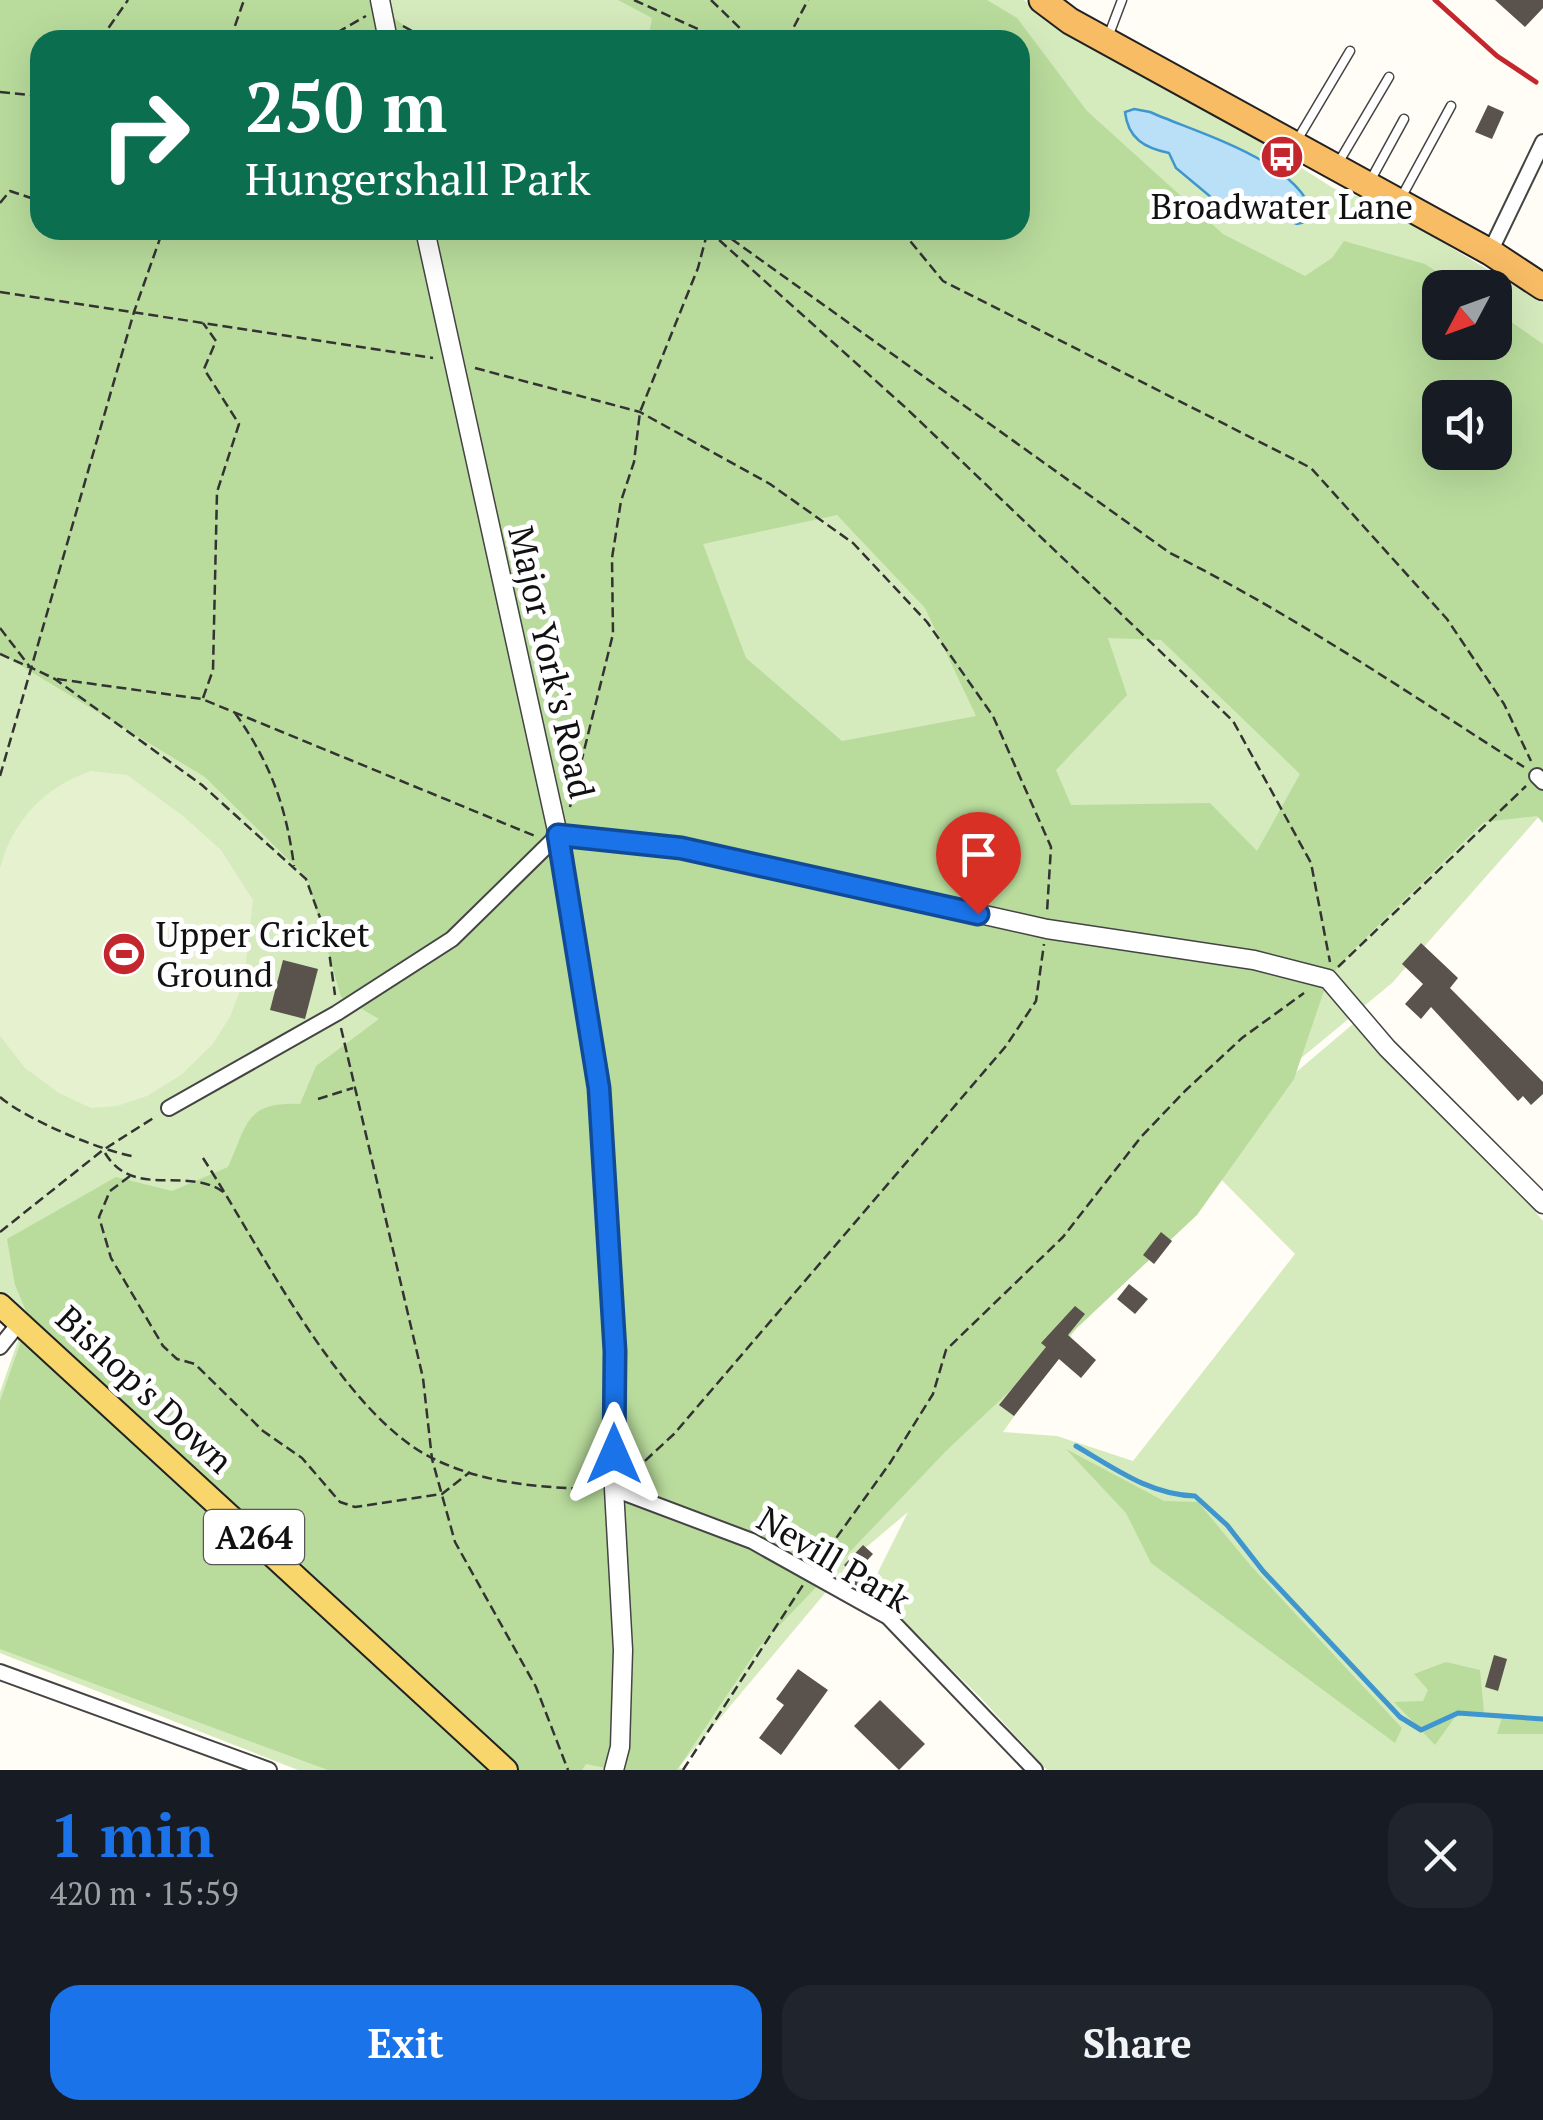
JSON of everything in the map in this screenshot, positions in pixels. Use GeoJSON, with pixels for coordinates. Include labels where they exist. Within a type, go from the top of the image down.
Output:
{"type":"FeatureCollection","features":[{"type":"Feature","properties":{"kind":"highway"},"geometry":{"type":"LineString","coordinates":[[1042,0],[1106,41],[1490,252],[1543,288]]}},
{"type":"Feature","properties":{"kind":"main road","name":"Bishop's Down"},"geometry":{"type":"LineString","coordinates":[[0,1305],[506,1770]]}},
{"type":"Feature","properties":{"kind":"street"},"geometry":{"type":"LineString","coordinates":[[1490,252],[1543,142]]}},
{"type":"Feature","properties":{"kind":"street","name":"Major York's Road"},"geometry":{"type":"LineString","coordinates":[[427,240],[450,361],[558,835],[599,1088],[615,1351],[614,1489],[624,1650],[620,1747],[614,1770]]}},
{"type":"Feature","properties":{"kind":"street"},"geometry":{"type":"LineString","coordinates":[[169,1108],[337,1013],[452,939],[558,835],[681,848],[1046,930],[1254,960],[1328,978],[1387,1048],[1543,1204]]}},
{"type":"Feature","properties":{"kind":"street"},"geometry":{"type":"LineString","coordinates":[[0,1348],[20,1322]]}},
{"type":"Feature","properties":{"kind":"street","name":"Nevill Park"},"geometry":{"type":"LineString","coordinates":[[614,1489],[752,1541],[888,1617],[1035,1770]]}},
{"type":"Feature","properties":{"kind":"street"},"geometry":{"type":"LineString","coordinates":[[0,1672],[269,1770]]}},
{"type":"Feature","properties":{"kind":"lane"},"geometry":{"type":"LineString","coordinates":[[1106,41],[1122,0]]}},
{"type":"Feature","properties":{"kind":"lane"},"geometry":{"type":"LineString","coordinates":[[1294,146],[1350,50]]}},
{"type":"Feature","properties":{"kind":"lane"},"geometry":{"type":"LineString","coordinates":[[1334,168],[1388,77]]}},
{"type":"Feature","properties":{"kind":"lane"},"geometry":{"type":"LineString","coordinates":[[1398,204],[1451,106]]}},
{"type":"Feature","properties":{"kind":"lane"},"geometry":{"type":"LineString","coordinates":[[1366,186],[1404,119]]}},
{"type":"Feature","properties":{"kind":"path"},"geometry":{"type":"LineString","coordinates":[[107,30],[128,0]]}},
{"type":"Feature","properties":{"kind":"path"},"geometry":{"type":"LineString","coordinates":[[234,30],[244,0]]}},
{"type":"Feature","properties":{"kind":"path"},"geometry":{"type":"LineString","coordinates":[[634,0],[700,30]]}},
{"type":"Feature","properties":{"kind":"path"},"geometry":{"type":"LineString","coordinates":[[712,0],[742,30]]}},
{"type":"Feature","properties":{"kind":"path"},"geometry":{"type":"LineString","coordinates":[[792,30],[808,0]]}},
{"type":"Feature","properties":{"kind":"path"},"geometry":{"type":"LineString","coordinates":[[342,30],[382,7],[414,30]]}},
{"type":"Feature","properties":{"kind":"path"},"geometry":{"type":"LineString","coordinates":[[0,92],[30,95]]}},
{"type":"Feature","properties":{"kind":"path"},"geometry":{"type":"LineString","coordinates":[[0,203],[10,191],[30,198]]}},
{"type":"Feature","properties":{"kind":"path"},"geometry":{"type":"LineString","coordinates":[[0,776],[134,312],[159,240]]}},
{"type":"Feature","properties":{"kind":"path"},"geometry":{"type":"LineString","coordinates":[[55,679],[202,699],[529,836],[558,835],[586,753],[613,634],[612,558],[621,501],[634,462],[640,412],[698,268],[705,240]]}},
{"type":"Feature","properties":{"kind":"path"},"geometry":{"type":"LineString","coordinates":[[719,240],[906,408],[1233,721],[1310,863],[1330,959],[1328,978]]}},
{"type":"Feature","properties":{"kind":"path"},"geometry":{"type":"LineString","coordinates":[[733,240],[1170,553],[1376,668],[1540,779]]}},
{"type":"Feature","properties":{"kind":"path"},"geometry":{"type":"LineString","coordinates":[[909,240],[943,280],[1311,468],[1447,619],[1504,704],[1540,779]]}},
{"type":"Feature","properties":{"kind":"path"},"geometry":{"type":"LineString","coordinates":[[0,292],[450,361]]}},
{"type":"Feature","properties":{"kind":"path"},"geometry":{"type":"LineString","coordinates":[[202,322],[216,340],[204,369],[240,424],[217,492],[213,670],[202,699]]}},
{"type":"Feature","properties":{"kind":"path"},"geometry":{"type":"LineString","coordinates":[[0,628],[30,667]]}},
{"type":"Feature","properties":{"kind":"path"},"geometry":{"type":"LineString","coordinates":[[0,654],[55,679],[202,786],[306,879],[327,937],[337,1013],[423,1378],[432,1459],[455,1542],[536,1687],[568,1770]]}},
{"type":"Feature","properties":{"kind":"path"},"geometry":{"type":"LineString","coordinates":[[235,713],[286,807],[294,868]]}},
{"type":"Feature","properties":{"kind":"path"},"geometry":{"type":"LineString","coordinates":[[682,1770],[924,1408],[946,1350],[1063,1238],[1141,1137],[1185,1091],[1242,1038],[1328,978],[1471,834],[1540,779]]}},
{"type":"Feature","properties":{"kind":"path"},"geometry":{"type":"LineString","coordinates":[[318,1099],[354,1088]]}},
{"type":"Feature","properties":{"kind":"path"},"geometry":{"type":"LineString","coordinates":[[0,1097],[13,1108],[103,1150],[132,1156]]}},
{"type":"Feature","properties":{"kind":"path"},"geometry":{"type":"LineString","coordinates":[[0,1232],[103,1150],[169,1108]]}},
{"type":"Feature","properties":{"kind":"path"},"geometry":{"type":"LineString","coordinates":[[103,1150],[112,1167],[140,1181],[210,1181],[227,1195]]}},
{"type":"Feature","properties":{"kind":"path"},"geometry":{"type":"LineString","coordinates":[[203,1158],[342,1376],[377,1415],[432,1459],[528,1488],[614,1489]]}},
{"type":"Feature","properties":{"kind":"path"},"geometry":{"type":"LineString","coordinates":[[130,1176],[110,1191],[99,1217],[111,1258],[163,1346],[176,1359],[195,1364],[264,1430],[302,1458],[340,1502],[354,1507],[442,1494],[472,1471]]}},
{"type":"Feature","properties":{"kind":"green space"},"geometry":{"type":"Polygon","coordinates":[[[0,0],[1024,0],[1085,42],[1230,122],[1333,188],[1377,203],[1488,270],[1422,270],[1422,360],[1512,360],[1512,284],[1543,303],[1543,812],[1392,983],[1220,1125],[1203,1151],[1353,1024],[1516,1188],[1543,1221],[1543,1770],[1047,1770],[979,1696],[869,1590],[908,1512],[857,1555],[679,1767],[685,1770],[298,1770],[0,1653],[0,1392],[26,1318],[0,1295],[0,0]],[[1198,1156],[1003,1432],[1057,1436],[1133,1461],[1295,1254],[1198,1156]]]}},
{"type":"Feature","properties":{"kind":"green space"},"geometry":{"type":"Polygon","coordinates":[[[0,0],[368,0],[411,30],[30,30],[30,240],[1030,240],[1030,35],[1087,111],[1223,234],[1305,276],[1332,258],[1344,241],[1434,270],[1422,270],[1422,360],[1512,360],[1512,323],[1543,344],[1543,823],[1537,816],[1484,822],[1352,951],[1328,979],[1294,1079],[1197,1215],[947,1450],[759,1647],[677,1770],[615,1770],[586,1764],[582,1770],[328,1770],[0,1649],[0,1401],[29,1318],[15,1285],[7,1239],[116,1177],[172,1191],[228,1167],[251,1118],[269,1107],[300,1104],[316,1066],[379,1019],[341,997],[307,878],[205,777],[0,653],[0,0]],[[837,515],[703,544],[746,658],[842,741],[976,716],[925,608],[837,515]],[[1108,638],[1127,695],[1056,770],[1071,805],[1210,803],[1257,851],[1300,774],[1161,640],[1108,638]]]}},
{"type":"Feature","properties":{"kind":"green space"},"geometry":{"type":"Polygon","coordinates":[[[618,0],[987,0],[1017,18],[1026,30],[650,30],[652,18],[618,0]]]}},
{"type":"Feature","properties":{"kind":"green space","name":"Upper Cricket Ground"},"geometry":{"type":"Polygon","coordinates":[[[91,771],[127,775],[183,816],[221,850],[253,900],[244,980],[230,1017],[212,1045],[181,1075],[147,1096],[117,1106],[91,1108],[59,1093],[25,1068],[0,1036],[0,868],[13,835],[33,808],[59,786],[91,771]]]}},
{"type":"Feature","properties":{"kind":"green space"},"geometry":{"type":"Polygon","coordinates":[[[1066,1449],[1164,1501],[1198,1502],[1251,1566],[1402,1728],[1395,1743],[1151,1563],[1126,1513],[1066,1449]]]}},
{"type":"Feature","properties":{"kind":"green space"},"geometry":{"type":"Polygon","coordinates":[[[1446,1662],[1480,1670],[1484,1713],[1458,1713],[1435,1745],[1394,1702],[1423,1701],[1428,1690],[1414,1674],[1446,1662]]]}},
{"type":"Feature","properties":{"kind":"green space"},"geometry":{"type":"Polygon","coordinates":[[[1503,1714],[1543,1719],[1543,1734],[1497,1734],[1503,1714]]]}},
{"type":"Feature","properties":{"kind":"water"},"geometry":{"type":"Polygon","coordinates":[[[1134,109],[1220,140],[1271,166],[1306,200],[1314,220],[1297,224],[1256,209],[1224,208],[1176,168],[1169,153],[1145,145],[1134,136],[1125,112],[1134,109]]]}},
{"type":"Feature","properties":{"kind":"building"},"geometry":{"type":"Polygon","coordinates":[[[1495,0],[1543,0],[1543,8],[1525,27],[1495,0]]]}},
{"type":"Feature","properties":{"kind":"building"},"geometry":{"type":"Polygon","coordinates":[[[1488,105],[1504,112],[1492,139],[1475,132],[1488,105]]]}},
{"type":"Feature","properties":{"kind":"building"},"geometry":{"type":"Polygon","coordinates":[[[1421,943],[1458,978],[1450,988],[1543,1082],[1543,1094],[1531,1105],[1523,1096],[1518,1101],[1431,1007],[1421,1019],[1405,1004],[1423,984],[1402,964],[1421,943]]]}},
{"type":"Feature","properties":{"kind":"building"},"geometry":{"type":"Polygon","coordinates":[[[283,960],[318,969],[305,1019],[270,1010],[283,960]]]}},
{"type":"Feature","properties":{"kind":"building"},"geometry":{"type":"Polygon","coordinates":[[[1161,1232],[1172,1241],[1154,1264],[1143,1255],[1161,1232]]]}},
{"type":"Feature","properties":{"kind":"building"},"geometry":{"type":"Polygon","coordinates":[[[1129,1284],[1148,1299],[1135,1314],[1117,1299],[1129,1284]]]}},
{"type":"Feature","properties":{"kind":"building"},"geometry":{"type":"Polygon","coordinates":[[[1075,1306],[1085,1314],[1068,1335],[1096,1360],[1081,1378],[1059,1359],[1014,1416],[999,1405],[1046,1347],[1041,1343],[1075,1306]]]}},
{"type":"Feature","properties":{"kind":"building"},"geometry":{"type":"Polygon","coordinates":[[[863,1545],[873,1554],[861,1567],[870,1576],[859,1588],[847,1578],[852,1573],[844,1565],[863,1545]]]}},
{"type":"Feature","properties":{"kind":"building"},"geometry":{"type":"Polygon","coordinates":[[[1494,1655],[1507,1659],[1498,1691],[1485,1687],[1494,1655]]]}},
{"type":"Feature","properties":{"kind":"building"},"geometry":{"type":"Polygon","coordinates":[[[798,1669],[828,1690],[781,1755],[759,1738],[784,1705],[776,1699],[798,1669]]]}},
{"type":"Feature","properties":{"kind":"building"},"geometry":{"type":"Polygon","coordinates":[[[880,1700],[925,1744],[899,1770],[854,1726],[880,1700]]]}},
{"type":"Feature","properties":{"kind":"waterway"},"geometry":{"type":"LineString","coordinates":[[1076,1446],[1148,1486],[1195,1496],[1227,1525],[1263,1571],[1400,1717],[1421,1730],[1458,1713],[1543,1719]]}},
{"type":"Feature","properties":{"kind":"railway"},"geometry":{"type":"LineString","coordinates":[[1435,0],[1497,56],[1536,82]]}},
{"type":"Feature","properties":{"kind":"place","name":"Broadwater Lane"},"geometry":{"type":"Point","coordinates":[1282,157]}},
{"type":"Feature","properties":{"kind":"place","name":"Upper Cricket Ground"},"geometry":{"type":"Point","coordinates":[124,954]}},
{"type":"Feature","properties":{"kind":"route"},"geometry":{"type":"LineString","coordinates":[[614,1454],[615,1351],[599,1088],[558,835],[681,848],[978,914]]}}]}
